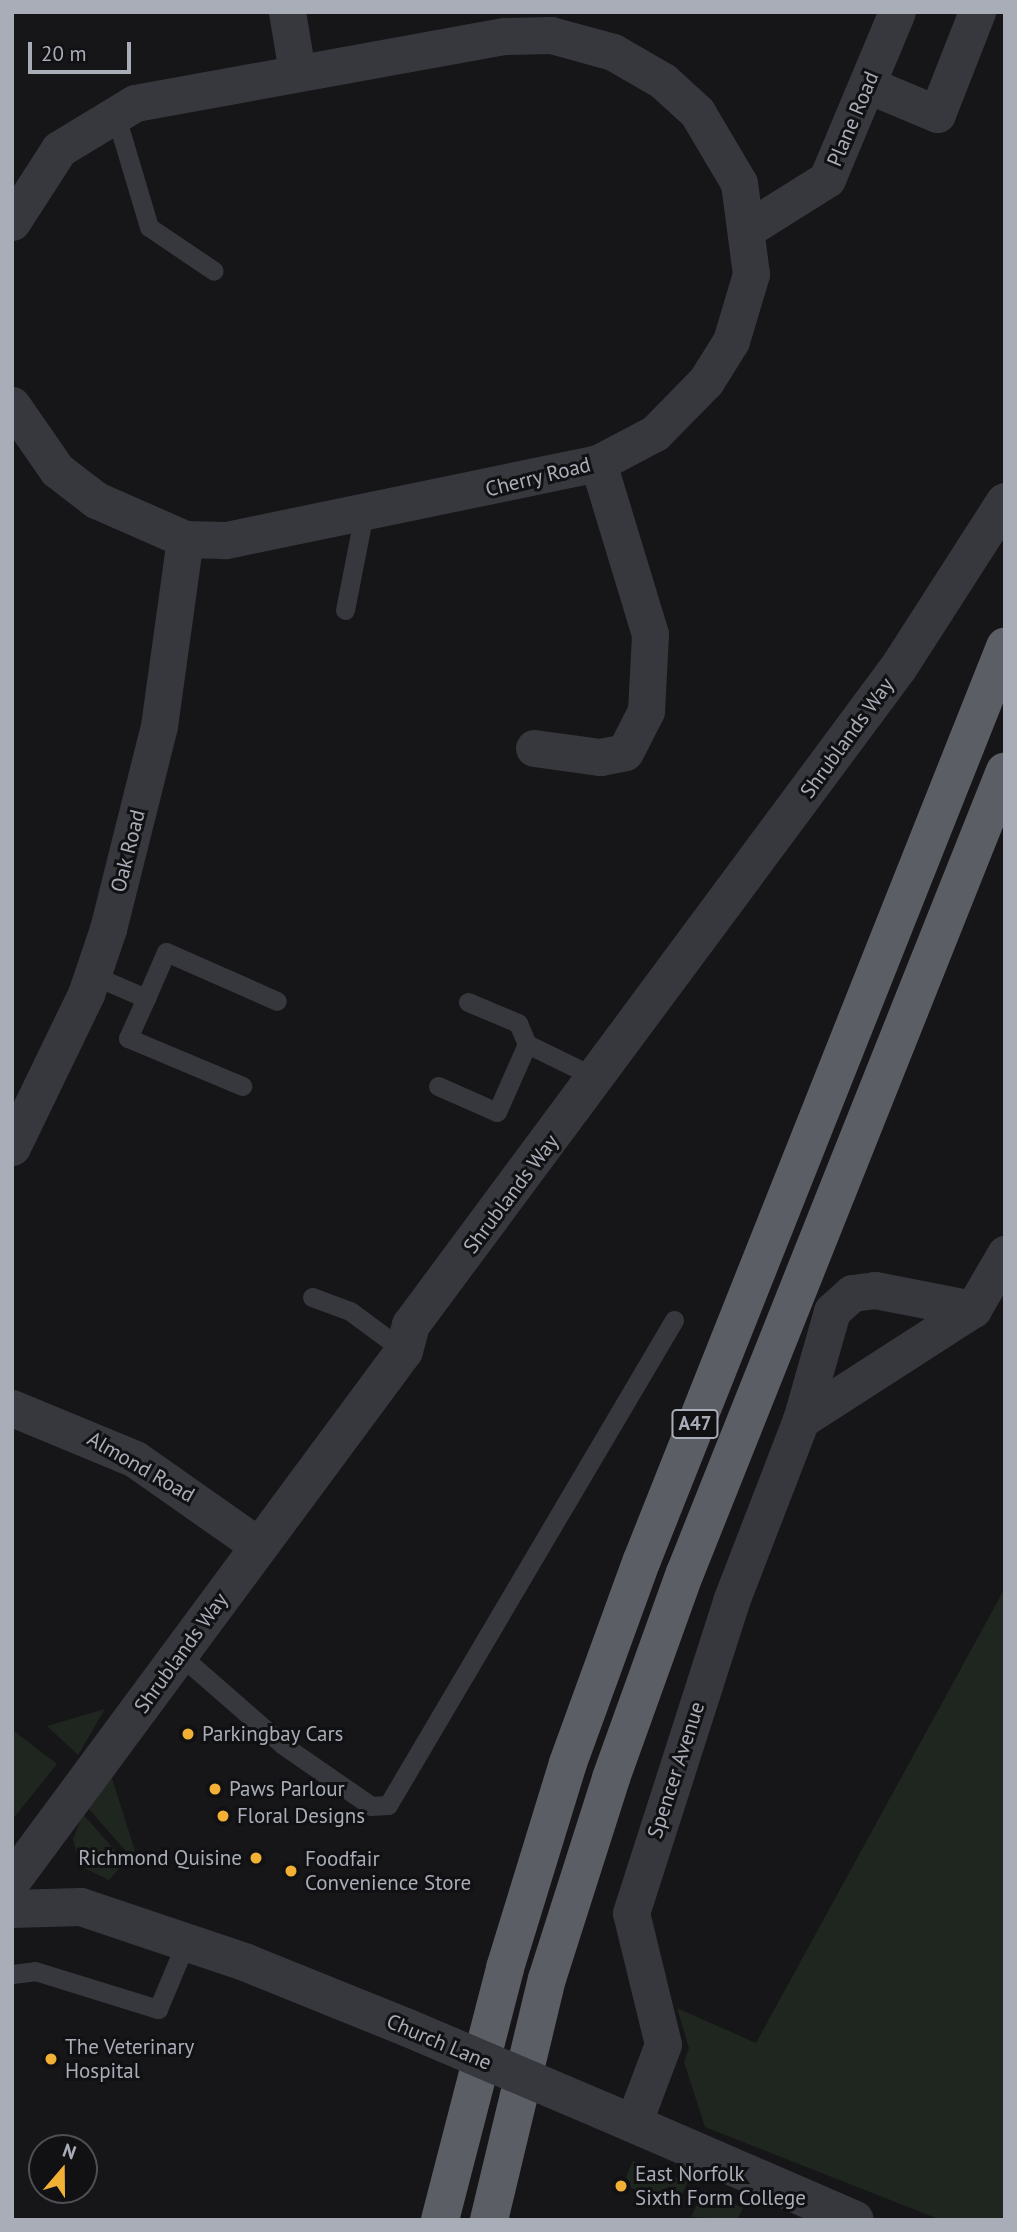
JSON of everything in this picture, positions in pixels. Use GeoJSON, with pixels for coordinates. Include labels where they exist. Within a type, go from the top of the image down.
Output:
{"type":"FeatureCollection","features":[{"type":"Feature","properties":{"kind":"highway","name":"A47"},"geometry":{"type":"LineString","coordinates":[[440,2220],[505,1968],[578,1738],[642,1560],[1005,647]]}},
{"type":"Feature","properties":{"kind":"highway","name":"A47"},"geometry":{"type":"LineString","coordinates":[[489,2220],[547,1979],[620,1752],[685,1573],[1005,771]]}},
{"type":"Feature","properties":{"kind":"street"},"geometry":{"type":"LineString","coordinates":[[287,12],[297,72]]}},
{"type":"Feature","properties":{"kind":"street","name":"Plane Road"},"geometry":{"type":"LineString","coordinates":[[749,228],[827,179],[897,12]]}},
{"type":"Feature","properties":{"kind":"street"},"geometry":{"type":"LineString","coordinates":[[867,85],[937,114],[977,12]]}},
{"type":"Feature","properties":{"kind":"street","name":"Cherry Road"},"geometry":{"type":"LineString","coordinates":[[12,222],[60,149],[135,103],[505,36],[587,41],[663,81],[696,112],[739,183],[749,228],[751,274],[731,341],[706,382],[655,433],[598,463],[225,540],[185,539],[96,500],[57,470],[12,405]]}},
{"type":"Feature","properties":{"kind":"street"},"geometry":{"type":"LineString","coordinates":[[534,748],[600,757],[625,752],[646,711],[650,635],[598,463]]}},
{"type":"Feature","properties":{"kind":"street","name":"Shrublands Way"},"geometry":{"type":"LineString","coordinates":[[12,1881],[404,1351],[411,1325],[598,1079],[899,667],[1005,502]]}},
{"type":"Feature","properties":{"kind":"street","name":"Oak Road"},"geometry":{"type":"LineString","coordinates":[[12,1147],[92,975],[159,726],[185,539]]}},
{"type":"Feature","properties":{"kind":"street"},"geometry":{"type":"LineString","coordinates":[[800,1420],[973,1310],[1005,1254]]}},
{"type":"Feature","properties":{"kind":"street","name":"Spencer Avenue"},"geometry":{"type":"LineString","coordinates":[[620,2118],[663,2044],[631,1913],[731,1601],[800,1420],[832,1311],[852,1293],[911,1293],[973,1310]]}},
{"type":"Feature","properties":{"kind":"street","name":"Almond Road"},"geometry":{"type":"LineString","coordinates":[[12,1408],[135,1459],[259,1546]]}},
{"type":"Feature","properties":{"kind":"street","name":"Church Lane"},"geometry":{"type":"LineString","coordinates":[[12,1909],[81,1907],[186,1942],[408,2028],[855,2220]]}},
{"type":"Feature","properties":{"kind":"lane"},"geometry":{"type":"LineString","coordinates":[[115,113],[149,227],[214,271]]}},
{"type":"Feature","properties":{"kind":"lane"},"geometry":{"type":"LineString","coordinates":[[345,610],[363,513]]}},
{"type":"Feature","properties":{"kind":"lane"},"geometry":{"type":"LineString","coordinates":[[242,1086],[128,1038],[166,952],[277,1001]]}},
{"type":"Feature","properties":{"kind":"lane"},"geometry":{"type":"LineString","coordinates":[[92,975],[146,999]]}},
{"type":"Feature","properties":{"kind":"lane"},"geometry":{"type":"LineString","coordinates":[[468,1002],[518,1023],[527,1044],[598,1079]]}},
{"type":"Feature","properties":{"kind":"lane"},"geometry":{"type":"LineString","coordinates":[[438,1086],[497,1112],[527,1044]]}},
{"type":"Feature","properties":{"kind":"lane"},"geometry":{"type":"LineString","coordinates":[[312,1297],[350,1311],[404,1351]]}},
{"type":"Feature","properties":{"kind":"lane"},"geometry":{"type":"LineString","coordinates":[[180,1655],[284,1745],[371,1806],[388,1805],[674,1320]]}},
{"type":"Feature","properties":{"kind":"lane"},"geometry":{"type":"LineString","coordinates":[[12,1975],[35,1971],[159,2009],[186,1942]]}},
{"type":"Feature","properties":{"kind":"shaded area"},"geometry":{"type":"Polygon","coordinates":[[[1005,1588],[1005,2220],[941,2220],[705,2127],[684,2062],[689,2048],[677,2008],[756,2043],[1005,1588]]]}},
{"type":"Feature","properties":{"kind":"shaded area"},"geometry":{"type":"Polygon","coordinates":[[[105,1709],[78,1755],[47,1726],[105,1709]]]}},
{"type":"Feature","properties":{"kind":"shaded area"},"geometry":{"type":"Polygon","coordinates":[[[12,1731],[57,1764],[12,1820],[12,1731]]]}},
{"type":"Feature","properties":{"kind":"shaded area"},"geometry":{"type":"Polygon","coordinates":[[[111,1775],[135,1851],[130,1856],[89,1809],[111,1775]]]}},
{"type":"Feature","properties":{"kind":"shaded area"},"geometry":{"type":"Polygon","coordinates":[[[83,1814],[125,1862],[109,1880],[80,1866],[73,1839],[83,1814]]]}},
{"type":"Feature","properties":{"kind":"shaded area"},"geometry":{"type":"Polygon","coordinates":[[[633,2161],[688,2182],[675,2208],[623,2184],[633,2161]]]}},
{"type":"Feature","properties":{"kind":"shaded area"},"geometry":{"type":"Polygon","coordinates":[[[704,2190],[743,2208],[737,2220],[691,2217],[704,2190]]]}},
{"type":"Feature","properties":{"kind":"place","name":"Parkingbay Cars"},"geometry":{"type":"Point","coordinates":[188,1734]}},
{"type":"Feature","properties":{"kind":"place","name":"Paws Parlour"},"geometry":{"type":"Point","coordinates":[215,1789]}},
{"type":"Feature","properties":{"kind":"place","name":"Floral Designs"},"geometry":{"type":"Point","coordinates":[223,1816]}},
{"type":"Feature","properties":{"kind":"place","name":"Richmond Quisine"},"geometry":{"type":"Point","coordinates":[256,1858]}},
{"type":"Feature","properties":{"kind":"place","name":"Foodfair Convenience Store"},"geometry":{"type":"Point","coordinates":[291,1871]}},
{"type":"Feature","properties":{"kind":"place","name":"The Veterinary Hospital"},"geometry":{"type":"Point","coordinates":[51,2059]}},
{"type":"Feature","properties":{"kind":"place","name":"East Norfolk Sixth Form College"},"geometry":{"type":"Point","coordinates":[621,2186]}}]}
